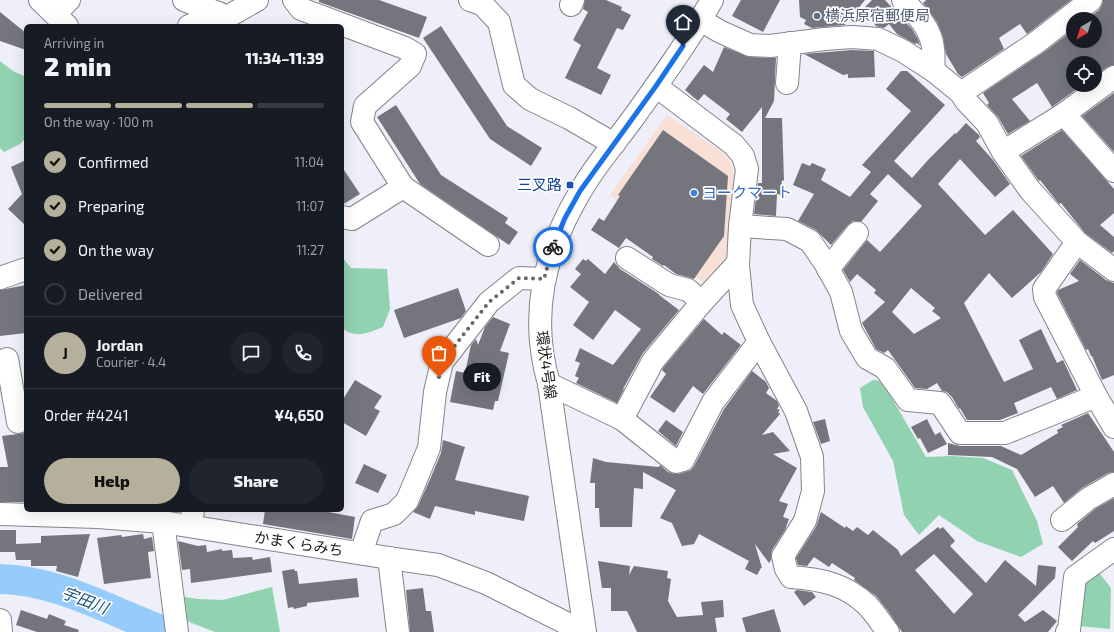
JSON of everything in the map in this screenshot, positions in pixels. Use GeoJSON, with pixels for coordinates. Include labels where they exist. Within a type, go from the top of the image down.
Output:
{"type":"FeatureCollection","features":[{"type":"Feature","properties":{"kind":"street"},"geometry":{"type":"LineString","coordinates":[[184,0],[222,19]]}},
{"type":"Feature","properties":{"kind":"street"},"geometry":{"type":"LineString","coordinates":[[198,24],[222,19],[257,0]]}},
{"type":"Feature","properties":{"kind":"street"},"geometry":{"type":"LineString","coordinates":[[294,0],[301,9],[341,24]]}},
{"type":"Feature","properties":{"kind":"street"},"geometry":{"type":"LineString","coordinates":[[470,0],[482,4],[499,22],[514,85],[530,100],[569,118],[614,144]]}},
{"type":"Feature","properties":{"kind":"street","name":"環状4号線"},"geometry":{"type":"LineString","coordinates":[[584,632],[549,384],[540,346],[539,311],[544,279],[552,250],[565,218],[580,191],[656,86],[712,0]]}},
{"type":"Feature","properties":{"kind":"street"},"geometry":{"type":"LineString","coordinates":[[903,0],[928,30],[933,47],[934,71]]}},
{"type":"Feature","properties":{"kind":"street"},"geometry":{"type":"LineString","coordinates":[[961,93],[1036,42],[1091,0]]}},
{"type":"Feature","properties":{"kind":"street"},"geometry":{"type":"LineString","coordinates":[[700,20],[721,32],[750,45],[770,46],[846,38],[878,40],[903,51],[934,71],[961,93],[966,101],[986,123],[1003,152],[1030,190],[1077,242],[1112,267]]}},
{"type":"Feature","properties":{"kind":"street"},"geometry":{"type":"LineString","coordinates":[[344,25],[405,48],[415,54],[410,66],[365,106],[362,122],[403,187],[488,245]]}},
{"type":"Feature","properties":{"kind":"street"},"geometry":{"type":"LineString","coordinates":[[787,83],[790,43]]}},
{"type":"Feature","properties":{"kind":"street"},"geometry":{"type":"LineString","coordinates":[[1003,152],[1064,114],[1114,77]]}},
{"type":"Feature","properties":{"kind":"street"},"geometry":{"type":"LineString","coordinates":[[656,86],[734,145],[743,156],[746,169],[738,263],[742,305],[759,342],[796,411],[812,457],[813,491],[805,521],[783,556],[786,569],[791,577],[824,581],[843,587],[867,605],[888,632]]}},
{"type":"Feature","properties":{"kind":"street"},"geometry":{"type":"LineString","coordinates":[[1064,114],[1114,171]]}},
{"type":"Feature","properties":{"kind":"street"},"geometry":{"type":"LineString","coordinates":[[344,217],[352,218],[403,187]]}},
{"type":"Feature","properties":{"kind":"street"},"geometry":{"type":"LineString","coordinates":[[740,226],[787,229],[810,241],[828,268],[841,292],[851,331],[867,358],[885,368],[908,400],[940,403],[960,433],[1005,433],[1096,396]]}},
{"type":"Feature","properties":{"kind":"street"},"geometry":{"type":"LineString","coordinates":[[828,268],[857,233]]}},
{"type":"Feature","properties":{"kind":"street"},"geometry":{"type":"LineString","coordinates":[[1077,242],[1044,289],[1045,297],[1096,396],[1114,426]]}},
{"type":"Feature","properties":{"kind":"street"},"geometry":{"type":"LineString","coordinates":[[627,258],[669,285],[688,290],[702,302]]}},
{"type":"Feature","properties":{"kind":"street"},"geometry":{"type":"LineString","coordinates":[[622,419],[653,361],[702,302],[738,263]]}},
{"type":"Feature","properties":{"kind":"street"},"geometry":{"type":"LineString","coordinates":[[0,278],[24,270]]}},
{"type":"Feature","properties":{"kind":"street"},"geometry":{"type":"LineString","coordinates":[[361,553],[372,521],[394,514],[407,501],[429,448],[435,392],[442,362],[489,302],[495,297],[519,278],[544,279]]}},
{"type":"Feature","properties":{"kind":"street"},"geometry":{"type":"LineString","coordinates":[[549,384],[622,419],[676,462],[683,460],[713,402],[759,342]]}},
{"type":"Feature","properties":{"kind":"street"},"geometry":{"type":"LineString","coordinates":[[7,359],[15,423]]}},
{"type":"Feature","properties":{"kind":"street"},"geometry":{"type":"LineString","coordinates":[[1062,520],[1088,499],[1114,484]]}},
{"type":"Feature","properties":{"kind":"street","name":"かまくらみち"},"geometry":{"type":"LineString","coordinates":[[0,514],[98,517],[163,522],[192,518],[361,553],[438,565],[486,583],[584,632]]}},
{"type":"Feature","properties":{"kind":"street"},"geometry":{"type":"LineString","coordinates":[[163,522],[176,618],[176,629]]}},
{"type":"Feature","properties":{"kind":"street"},"geometry":{"type":"LineString","coordinates":[[1074,631],[1075,577],[1114,549]]}},
{"type":"Feature","properties":{"kind":"street"},"geometry":{"type":"LineString","coordinates":[[389,558],[398,632]]}},
{"type":"Feature","properties":{"kind":"street"},"geometry":{"type":"LineString","coordinates":[[0,620],[1,632]]}},
{"type":"Feature","properties":{"kind":"shaded area"},"geometry":{"type":"Polygon","coordinates":[[[667,115],[725,154],[732,164],[734,176],[726,265],[708,286],[671,258],[680,245],[610,195],[667,115]]]}},
{"type":"Feature","properties":{"kind":"green space"},"geometry":{"type":"Polygon","coordinates":[[[0,61],[13,71],[24,76],[24,140],[20,144],[4,152],[0,148],[0,61]]]}},
{"type":"Feature","properties":{"kind":"green space"},"geometry":{"type":"Polygon","coordinates":[[[344,259],[351,268],[387,269],[390,309],[383,327],[362,334],[344,329],[344,259]]]}},
{"type":"Feature","properties":{"kind":"green space"},"geometry":{"type":"Polygon","coordinates":[[[873,380],[882,381],[926,457],[951,456],[983,458],[1012,470],[1037,521],[1043,544],[1021,557],[977,541],[939,515],[919,535],[904,515],[893,461],[863,407],[860,388],[873,380]]]}},
{"type":"Feature","properties":{"kind":"green space"},"geometry":{"type":"Polygon","coordinates":[[[1097,570],[1111,588],[1110,629],[1078,626],[1084,579],[1097,570]]]}},
{"type":"Feature","properties":{"kind":"green space"},"geometry":{"type":"Polygon","coordinates":[[[272,587],[280,632],[215,632],[184,620],[179,596],[198,599],[223,600],[272,587]]]}},
{"type":"Feature","properties":{"kind":"building"},"geometry":{"type":"Polygon","coordinates":[[[319,0],[379,0],[427,17],[419,38],[319,2],[319,0]]]}},
{"type":"Feature","properties":{"kind":"building"},"geometry":{"type":"Polygon","coordinates":[[[585,0],[606,0],[622,7],[621,10],[631,15],[623,30],[617,28],[597,68],[611,75],[601,95],[565,78],[581,45],[573,40],[588,12],[583,9],[585,0]]]}},
{"type":"Feature","properties":{"kind":"building"},"geometry":{"type":"Polygon","coordinates":[[[741,0],[780,0],[763,32],[732,16],[741,0]]]}},
{"type":"Feature","properties":{"kind":"building"},"geometry":{"type":"Polygon","coordinates":[[[799,0],[865,0],[852,16],[850,14],[845,25],[812,28],[804,24],[806,20],[800,17],[799,0]]]}},
{"type":"Feature","properties":{"kind":"building"},"geometry":{"type":"Polygon","coordinates":[[[872,0],[885,0],[912,29],[920,46],[917,43],[915,44],[897,34],[889,24],[884,28],[876,26],[862,10],[872,0]]]}},
{"type":"Feature","properties":{"kind":"building"},"geometry":{"type":"Polygon","coordinates":[[[926,0],[1071,0],[1027,34],[1020,24],[999,38],[1004,49],[962,77],[958,74],[946,54],[943,37],[937,22],[923,3],[926,0]]]}},
{"type":"Feature","properties":{"kind":"building"},"geometry":{"type":"Polygon","coordinates":[[[1103,0],[1114,0],[1114,65],[1107,67],[1102,71],[1102,56],[1066,56],[1066,92],[1072,92],[1052,107],[1037,83],[1012,99],[1030,121],[1008,134],[998,117],[987,105],[989,103],[983,93],[1066,35],[1066,48],[1102,48],[1102,12],[1096,12],[1102,5],[1103,0]]]}},
{"type":"Feature","properties":{"kind":"building"},"geometry":{"type":"Polygon","coordinates":[[[0,12],[24,31],[24,49],[0,41],[0,12]]]}},
{"type":"Feature","properties":{"kind":"building"},"geometry":{"type":"Polygon","coordinates":[[[441,26],[507,126],[542,148],[531,166],[490,139],[423,38],[441,26]]]}},
{"type":"Feature","properties":{"kind":"building"},"geometry":{"type":"Polygon","coordinates":[[[724,47],[749,57],[776,58],[774,101],[765,118],[782,118],[784,181],[782,180],[781,195],[777,194],[776,216],[754,214],[758,183],[762,183],[762,107],[742,132],[726,119],[730,114],[704,94],[698,101],[685,90],[704,65],[713,72],[724,47]]]}},
{"type":"Feature","properties":{"kind":"building"},"geometry":{"type":"Polygon","coordinates":[[[852,50],[874,51],[875,77],[848,78],[848,74],[843,75],[804,54],[852,50]]]}},
{"type":"Feature","properties":{"kind":"building"},"geometry":{"type":"Polygon","coordinates":[[[901,71],[907,71],[945,105],[894,161],[912,178],[966,123],[979,135],[980,137],[976,141],[993,160],[1010,184],[995,197],[960,159],[938,184],[985,235],[1013,210],[1053,254],[1041,272],[1012,298],[989,273],[964,303],[1004,382],[1033,369],[1019,340],[1041,329],[1057,363],[1063,360],[1077,390],[1057,399],[1051,387],[1014,403],[1018,413],[1000,420],[967,420],[952,397],[947,392],[942,391],[937,383],[927,389],[915,388],[888,350],[884,353],[876,349],[862,323],[885,302],[874,293],[876,290],[857,274],[850,282],[843,270],[867,240],[880,252],[922,206],[888,174],[870,194],[878,201],[861,222],[853,221],[831,245],[816,230],[798,221],[814,194],[793,185],[802,163],[810,166],[812,163],[826,169],[821,180],[850,197],[871,172],[862,165],[911,111],[886,89],[901,71]],[[911,288],[892,312],[914,334],[941,318],[932,311],[935,308],[911,288]]]}},
{"type":"Feature","properties":{"kind":"building"},"geometry":{"type":"Polygon","coordinates":[[[1114,93],[1114,152],[1082,116],[1114,93]]]}},
{"type":"Feature","properties":{"kind":"building"},"geometry":{"type":"Polygon","coordinates":[[[396,105],[441,175],[508,218],[505,223],[518,232],[509,245],[420,184],[377,117],[396,105]]]}},
{"type":"Feature","properties":{"kind":"building"},"geometry":{"type":"Polygon","coordinates":[[[663,130],[728,176],[724,236],[694,279],[676,274],[664,265],[663,266],[652,259],[653,257],[626,238],[619,248],[591,230],[599,218],[604,221],[620,196],[618,195],[663,130]]]}},
{"type":"Feature","properties":{"kind":"building"},"geometry":{"type":"Polygon","coordinates":[[[1062,130],[1114,189],[1114,213],[1100,225],[1114,237],[1114,251],[1112,253],[1085,233],[1061,203],[1059,204],[1040,180],[1039,181],[1021,156],[1062,130]]]}},
{"type":"Feature","properties":{"kind":"building"},"geometry":{"type":"Polygon","coordinates":[[[24,161],[24,224],[8,209],[22,194],[11,167],[24,161]]]}},
{"type":"Feature","properties":{"kind":"building"},"geometry":{"type":"Polygon","coordinates":[[[344,170],[360,194],[344,204],[344,170]]]}},
{"type":"Feature","properties":{"kind":"building"},"geometry":{"type":"Polygon","coordinates":[[[583,259],[586,261],[588,259],[605,274],[614,262],[620,269],[659,294],[679,310],[643,353],[617,403],[576,383],[579,378],[575,376],[580,363],[575,361],[580,348],[613,365],[641,329],[615,310],[593,340],[573,325],[589,302],[570,287],[581,274],[575,269],[583,259]]]}},
{"type":"Feature","properties":{"kind":"building"},"geometry":{"type":"Polygon","coordinates":[[[1080,260],[1106,280],[1114,283],[1114,375],[1102,380],[1092,356],[1088,349],[1086,350],[1057,293],[1058,290],[1079,281],[1070,274],[1080,260]]]}},
{"type":"Feature","properties":{"kind":"building"},"geometry":{"type":"Polygon","coordinates":[[[24,285],[24,333],[0,336],[0,290],[24,285]]]}},
{"type":"Feature","properties":{"kind":"building"},"geometry":{"type":"Polygon","coordinates":[[[458,288],[466,311],[461,318],[404,338],[394,310],[458,288]]]}},
{"type":"Feature","properties":{"kind":"building"},"geometry":{"type":"Polygon","coordinates":[[[493,317],[510,324],[500,351],[509,353],[498,401],[495,401],[493,410],[450,402],[456,371],[465,373],[471,345],[476,339],[478,345],[485,327],[493,317]]]}},
{"type":"Feature","properties":{"kind":"building"},"geometry":{"type":"Polygon","coordinates":[[[704,319],[722,335],[724,332],[741,345],[703,394],[693,386],[674,413],[650,397],[666,374],[662,370],[663,368],[704,319]]]}},
{"type":"Feature","properties":{"kind":"building"},"geometry":{"type":"Polygon","coordinates":[[[752,371],[766,382],[769,388],[766,393],[777,401],[779,406],[777,409],[780,410],[778,412],[780,414],[762,435],[773,432],[790,451],[773,454],[797,468],[779,501],[788,504],[783,517],[789,519],[785,530],[772,550],[771,560],[769,563],[755,544],[762,568],[757,575],[745,569],[749,561],[699,534],[694,544],[682,546],[672,523],[660,518],[676,490],[643,472],[643,489],[634,488],[632,527],[600,527],[599,508],[595,508],[595,483],[590,483],[593,458],[606,462],[659,467],[660,465],[668,472],[674,474],[691,470],[724,409],[752,371]]]}},
{"type":"Feature","properties":{"kind":"building"},"geometry":{"type":"Polygon","coordinates":[[[355,380],[382,396],[374,408],[380,411],[366,436],[344,423],[344,398],[355,380]]]}},
{"type":"Feature","properties":{"kind":"building"},"geometry":{"type":"Polygon","coordinates":[[[1088,413],[1114,452],[1114,472],[1108,473],[1082,488],[1064,503],[1053,486],[1035,497],[1017,469],[992,457],[948,455],[948,443],[960,446],[1001,446],[1021,455],[1058,433],[1057,430],[1063,427],[1061,425],[1088,413]]]}},
{"type":"Feature","properties":{"kind":"building"},"geometry":{"type":"Polygon","coordinates":[[[825,419],[830,441],[821,444],[813,422],[825,419]]]}},
{"type":"Feature","properties":{"kind":"building"},"geometry":{"type":"Polygon","coordinates":[[[927,419],[935,435],[940,432],[947,444],[928,453],[920,438],[918,439],[911,427],[927,419]]]}},
{"type":"Feature","properties":{"kind":"building"},"geometry":{"type":"Polygon","coordinates":[[[666,420],[683,432],[676,446],[658,431],[666,420]]]}},
{"type":"Feature","properties":{"kind":"building"},"geometry":{"type":"Polygon","coordinates":[[[24,433],[24,502],[0,502],[0,467],[8,467],[2,436],[24,433]]]}},
{"type":"Feature","properties":{"kind":"building"},"geometry":{"type":"Polygon","coordinates":[[[443,440],[465,447],[455,480],[529,496],[524,521],[475,511],[475,515],[435,506],[430,519],[413,512],[418,506],[441,453],[443,440]]]}},
{"type":"Feature","properties":{"kind":"building"},"geometry":{"type":"Polygon","coordinates":[[[364,464],[387,475],[378,493],[355,483],[364,464]]]}},
{"type":"Feature","properties":{"kind":"building"},"geometry":{"type":"Polygon","coordinates":[[[1114,498],[1114,531],[1095,543],[1093,541],[1072,561],[1058,547],[1078,527],[1077,524],[1095,509],[1114,498]]]}},
{"type":"Feature","properties":{"kind":"building"},"geometry":{"type":"Polygon","coordinates":[[[265,512],[329,512],[355,517],[352,539],[263,524],[265,512]]]}},
{"type":"Feature","properties":{"kind":"building"},"geometry":{"type":"Polygon","coordinates":[[[821,512],[845,528],[846,526],[853,531],[857,527],[868,535],[873,530],[898,550],[901,556],[938,527],[940,529],[943,527],[955,541],[950,546],[986,583],[1005,560],[1036,586],[1038,565],[1056,567],[1055,578],[1018,615],[1025,622],[1043,610],[1057,621],[1048,632],[902,632],[876,596],[854,580],[855,578],[832,563],[829,567],[814,557],[807,566],[798,565],[796,558],[816,527],[821,512]],[[934,554],[915,570],[954,614],[973,594],[934,554]]]}},
{"type":"Feature","properties":{"kind":"building"},"geometry":{"type":"Polygon","coordinates":[[[0,530],[16,530],[16,544],[41,543],[41,536],[90,534],[78,577],[56,571],[57,566],[31,566],[31,560],[16,560],[15,552],[0,552],[0,530]]]}},
{"type":"Feature","properties":{"kind":"building"},"geometry":{"type":"Polygon","coordinates":[[[143,534],[144,539],[152,537],[154,551],[148,552],[151,578],[104,584],[97,538],[143,534]]]}},
{"type":"Feature","properties":{"kind":"building"},"geometry":{"type":"Polygon","coordinates":[[[178,541],[198,546],[206,545],[207,552],[222,549],[222,551],[232,550],[233,558],[252,557],[253,560],[270,557],[272,572],[191,583],[190,569],[182,570],[178,541]]]}},
{"type":"Feature","properties":{"kind":"building"},"geometry":{"type":"Polygon","coordinates":[[[598,561],[630,566],[629,575],[634,566],[668,571],[667,578],[671,579],[668,601],[677,617],[703,615],[701,602],[723,600],[724,617],[715,618],[717,632],[637,632],[627,611],[611,611],[611,588],[602,588],[598,561]]]}},
{"type":"Feature","properties":{"kind":"building"},"geometry":{"type":"Polygon","coordinates":[[[294,569],[297,571],[299,584],[357,578],[359,597],[307,603],[307,606],[294,609],[293,607],[288,608],[282,571],[294,569]]]}},
{"type":"Feature","properties":{"kind":"building"},"geometry":{"type":"Polygon","coordinates":[[[423,588],[426,611],[431,611],[434,632],[410,632],[406,590],[423,588]]]}},
{"type":"Feature","properties":{"kind":"building"},"geometry":{"type":"Polygon","coordinates":[[[797,590],[812,592],[816,597],[804,606],[794,592],[797,590]]]}},
{"type":"Feature","properties":{"kind":"building"},"geometry":{"type":"Polygon","coordinates":[[[774,609],[781,632],[746,632],[742,618],[774,609]]]}},
{"type":"Feature","properties":{"kind":"building"},"geometry":{"type":"Polygon","coordinates":[[[21,610],[47,619],[49,614],[66,621],[64,625],[79,630],[78,632],[37,632],[16,625],[21,610]]]}},
{"type":"Feature","properties":{"kind":"waterway","name":"宇田川"},"geometry":{"type":"LineString","coordinates":[[0,579],[22,581],[65,591],[167,632]]}},
{"type":"Feature","properties":{"kind":"way so far"},"geometry":{"type":"LineString","coordinates":[[439,377],[442,362],[489,302],[519,278],[544,279],[553,247]]}},
{"type":"Feature","properties":{"kind":"place","name":"横浜原宿郵便局"},"geometry":{"type":"Point","coordinates":[817,16]}},
{"type":"Feature","properties":{"kind":"place","name":"三叉路"},"geometry":{"type":"Point","coordinates":[570,185]}},
{"type":"Feature","properties":{"kind":"place","name":"ヨークマート"},"geometry":{"type":"Point","coordinates":[694,193]}},
{"type":"Feature","properties":{"kind":"place","name":"Fit"},"geometry":{"type":"Point","coordinates":[439,377]}},
{"type":"Feature","properties":{"kind":"route"},"geometry":{"type":"LineString","coordinates":[[553,247],[565,218],[580,191],[683,46]]}}]}
